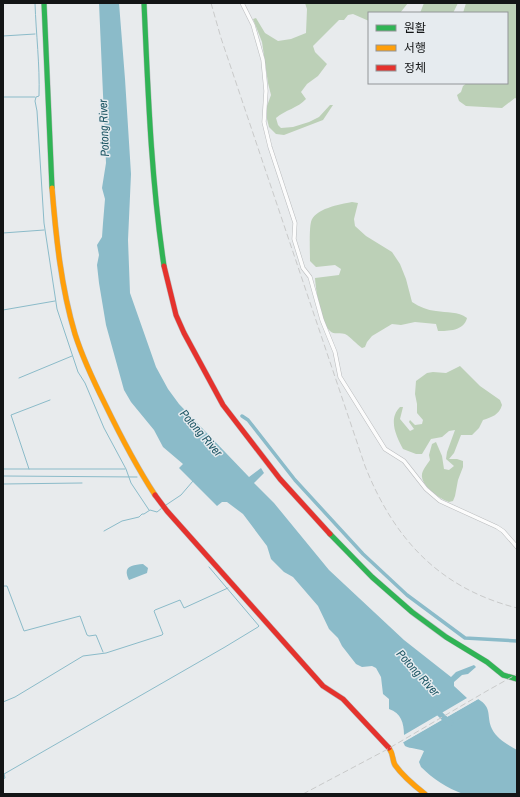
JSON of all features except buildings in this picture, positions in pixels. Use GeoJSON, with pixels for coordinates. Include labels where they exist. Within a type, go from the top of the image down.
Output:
{"type":"FeatureCollection","features":[{"type":"Feature","properties":{"kind":"street"},"geometry":{"type":"LineString","coordinates":[[44,3],[52,199],[67,303],[80,349],[120,436],[154,494],[167,511],[323,686],[343,699],[370,726],[393,753],[394,764],[418,790],[425,794]]}},
{"type":"Feature","properties":{"kind":"street"},"geometry":{"type":"LineString","coordinates":[[144,3],[151,156],[160,241],[165,271],[176,315],[184,334],[223,405],[280,479],[315,519],[372,577],[412,612],[446,638],[487,662],[503,675],[517,679]]}},
{"type":"Feature","properties":{"kind":"street"},"geometry":{"type":"LineString","coordinates":[[242,3],[253,26],[263,60],[266,91],[264,122],[270,147],[295,223],[294,239],[303,268],[310,277],[322,320],[336,352],[340,377],[385,449],[404,461],[432,495],[450,506],[497,527],[503,531],[517,547]]}},
{"type":"Feature","properties":{"kind":"green space"},"geometry":{"type":"Polygon","coordinates":[[[305,3],[408,3],[401,12],[368,12],[368,21],[353,14],[348,15],[344,20],[339,20],[313,46],[315,52],[327,64],[318,76],[307,84],[301,92],[306,99],[299,105],[276,118],[278,125],[281,128],[293,127],[309,122],[319,117],[330,105],[333,105],[323,120],[284,135],[276,134],[269,127],[267,119],[267,106],[271,95],[262,42],[253,19],[256,18],[265,33],[278,41],[291,39],[306,33],[307,9],[305,3]]]}},
{"type":"Feature","properties":{"kind":"green space"},"geometry":{"type":"Polygon","coordinates":[[[424,3],[458,3],[454,12],[420,12],[424,3]]]}},
{"type":"Feature","properties":{"kind":"green space"},"geometry":{"type":"Polygon","coordinates":[[[466,3],[517,3],[517,99],[515,98],[502,108],[466,106],[459,101],[457,95],[461,92],[463,86],[466,84],[508,84],[508,12],[463,12],[466,3]]]}},
{"type":"Feature","properties":{"kind":"green space"},"geometry":{"type":"Polygon","coordinates":[[[352,202],[358,203],[354,219],[355,226],[366,236],[392,252],[400,264],[406,279],[412,302],[430,310],[456,313],[464,316],[467,318],[463,326],[446,331],[438,331],[436,324],[415,322],[401,325],[392,324],[372,336],[365,347],[362,348],[345,334],[333,333],[330,331],[321,314],[315,278],[339,275],[341,269],[335,265],[316,267],[310,261],[310,226],[313,217],[322,210],[352,202]]]}},
{"type":"Feature","properties":{"kind":"green space"},"geometry":{"type":"Polygon","coordinates":[[[460,366],[480,386],[500,400],[502,405],[497,413],[492,417],[483,420],[479,428],[472,435],[461,435],[454,453],[449,459],[463,461],[463,467],[453,501],[449,502],[441,498],[425,485],[422,475],[423,470],[430,460],[429,455],[432,444],[436,442],[442,456],[444,469],[449,470],[454,466],[446,459],[455,430],[449,431],[442,437],[431,439],[422,454],[416,454],[403,449],[394,428],[394,417],[400,407],[403,407],[400,419],[410,431],[414,429],[409,422],[410,420],[415,425],[422,424],[423,420],[417,413],[415,394],[416,381],[427,373],[446,373],[460,366]]]}},
{"type":"Feature","properties":{"kind":"water"},"geometry":{"type":"Polygon","coordinates":[[[99,3],[119,3],[131,174],[128,240],[130,293],[156,367],[168,389],[179,404],[249,477],[261,468],[264,473],[254,483],[274,503],[329,570],[404,640],[451,677],[456,672],[474,665],[476,667],[468,674],[462,675],[454,682],[454,686],[467,698],[404,735],[401,719],[396,713],[389,709],[389,699],[383,694],[381,677],[376,668],[372,666],[362,667],[356,664],[342,646],[338,638],[329,629],[318,606],[293,577],[284,572],[271,559],[267,546],[243,514],[227,502],[222,502],[217,506],[179,468],[183,464],[163,447],[154,430],[131,402],[124,390],[106,325],[97,265],[99,255],[97,245],[102,237],[105,199],[102,188],[106,163],[99,3]]]}},
{"type":"Feature","properties":{"kind":"water"},"geometry":{"type":"Polygon","coordinates":[[[143,564],[148,568],[147,573],[129,580],[127,569],[135,565],[143,564]]]}},
{"type":"Feature","properties":{"kind":"water"},"geometry":{"type":"Polygon","coordinates":[[[478,699],[486,706],[490,724],[494,733],[517,750],[517,794],[463,794],[457,792],[435,779],[421,767],[419,762],[424,751],[405,746],[403,742],[478,699]]]}},
{"type":"Feature","properties":{"kind":"pier"},"geometry":{"type":"Polygon","coordinates":[[[477,697],[480,698],[402,743],[402,741],[477,697]]]}},
{"type":"Feature","properties":{"kind":"waterway"},"geometry":{"type":"LineString","coordinates":[[35,3],[39,84],[39,96],[36,97],[35,101],[37,111],[44,223],[57,309],[78,372],[85,383],[104,428],[126,469],[131,483],[149,510]]}},
{"type":"Feature","properties":{"kind":"waterway"},"geometry":{"type":"LineString","coordinates":[[3,36],[35,34]]}},
{"type":"Feature","properties":{"kind":"waterway"},"geometry":{"type":"LineString","coordinates":[[3,97],[35,97]]}},
{"type":"Feature","properties":{"kind":"waterway"},"geometry":{"type":"LineString","coordinates":[[3,233],[44,230]]}},
{"type":"Feature","properties":{"kind":"waterway"},"geometry":{"type":"LineString","coordinates":[[3,310],[55,301]]}},
{"type":"Feature","properties":{"kind":"waterway"},"geometry":{"type":"LineString","coordinates":[[19,378],[72,356]]}},
{"type":"Feature","properties":{"kind":"waterway"},"geometry":{"type":"LineString","coordinates":[[29,469],[11,415],[50,400]]}},
{"type":"Feature","properties":{"kind":"waterway"},"geometry":{"type":"LineString","coordinates":[[242,416],[248,420],[295,480],[363,554],[407,595],[465,638],[517,641]]}},
{"type":"Feature","properties":{"kind":"waterway"},"geometry":{"type":"LineString","coordinates":[[3,469],[125,469]]}},
{"type":"Feature","properties":{"kind":"waterway"},"geometry":{"type":"LineString","coordinates":[[3,476],[137,477]]}},
{"type":"Feature","properties":{"kind":"waterway"},"geometry":{"type":"LineString","coordinates":[[166,505],[181,495],[193,481]]}},
{"type":"Feature","properties":{"kind":"waterway"},"geometry":{"type":"LineString","coordinates":[[3,484],[82,483]]}},
{"type":"Feature","properties":{"kind":"waterway"},"geometry":{"type":"LineString","coordinates":[[104,531],[122,521],[139,517],[150,510],[157,512],[162,508]]}},
{"type":"Feature","properties":{"kind":"waterway"},"geometry":{"type":"LineString","coordinates":[[3,779],[5,778],[4,774],[259,626],[209,567]]}},
{"type":"Feature","properties":{"kind":"waterway"},"geometry":{"type":"LineString","coordinates":[[3,586],[7,586],[24,631],[80,616],[87,635],[96,635],[103,652]]}},
{"type":"Feature","properties":{"kind":"waterway"},"geometry":{"type":"LineString","coordinates":[[3,702],[15,697],[83,656],[106,653],[162,635],[163,634],[154,611],[155,610],[180,600],[184,608],[228,588]]}},
{"type":"Feature","properties":{"kind":"waterway","name":"Potong River"},"geometry":{"type":"LineString","coordinates":[[435,709],[450,723]]}},
{"type":"Feature","properties":{"kind":"railway"},"geometry":{"type":"LineString","coordinates":[[211,3],[221,38],[365,466],[377,492],[390,516],[405,538],[442,574],[464,588],[489,599],[517,608]]}},
{"type":"Feature","properties":{"kind":"railway"},"geometry":{"type":"LineString","coordinates":[[303,794],[386,750],[517,674]]}},
{"type":"Feature","properties":{"kind":"traffic: fast"},"geometry":{"type":"LineString","coordinates":[[44,3],[52,188]]}},
{"type":"Feature","properties":{"kind":"traffic: fast"},"geometry":{"type":"LineString","coordinates":[[144,3],[153,168],[164,266]]}},
{"type":"Feature","properties":{"kind":"traffic: fast"},"geometry":{"type":"LineString","coordinates":[[330,534],[372,577],[412,612],[446,637],[487,662],[503,675],[517,679]]}},
{"type":"Feature","properties":{"kind":"traffic: slow"},"geometry":{"type":"LineString","coordinates":[[52,188],[57,243],[66,298],[75,334],[89,370],[122,439],[155,495]]}},
{"type":"Feature","properties":{"kind":"traffic: slow"},"geometry":{"type":"LineString","coordinates":[[389,748],[392,753],[394,763],[398,769],[409,781],[425,794]]}},
{"type":"Feature","properties":{"kind":"traffic: jam"},"geometry":{"type":"LineString","coordinates":[[164,266],[176,315],[184,333],[223,405],[280,479],[330,534]]}},
{"type":"Feature","properties":{"kind":"traffic: jam"},"geometry":{"type":"LineString","coordinates":[[155,495],[167,511],[323,686],[343,699],[389,748]]}}]}
